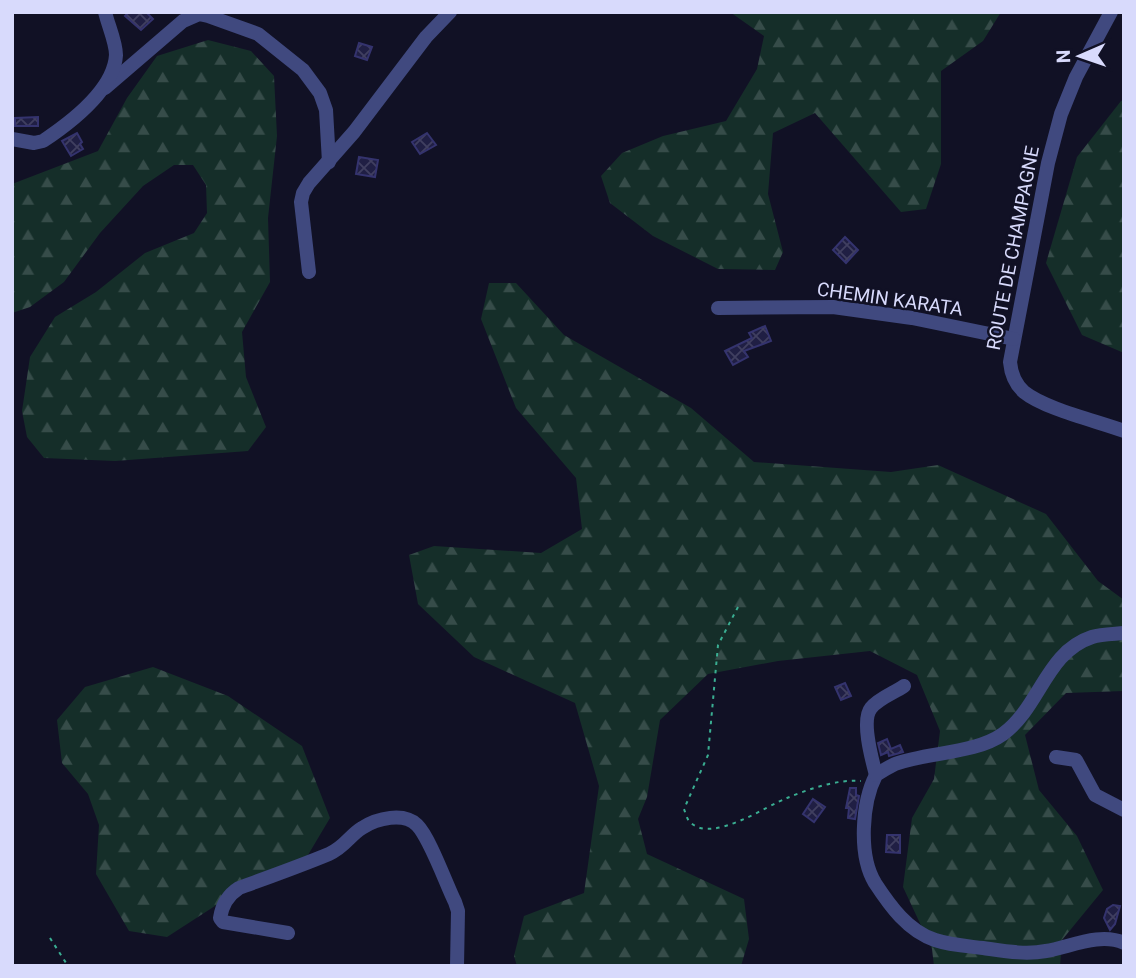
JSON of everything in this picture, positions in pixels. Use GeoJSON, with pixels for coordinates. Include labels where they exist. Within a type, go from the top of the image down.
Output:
{"type":"FeatureCollection","features":[{"type":"Feature","properties":{"kind":"street"},"geometry":{"type":"LineString","coordinates":[[105,12],[116,55],[105,88]]}},
{"type":"Feature","properties":{"kind":"street"},"geometry":{"type":"LineString","coordinates":[[309,272],[301,202],[309,183],[329,162],[426,37],[450,12]]}},
{"type":"Feature","properties":{"kind":"street","name":"ROUTE DE CHAMPAGNE"},"geometry":{"type":"LineString","coordinates":[[1111,12],[1076,77],[1061,114],[1048,163],[1010,362],[1011,372],[1024,392],[1045,403],[1124,431]]}},
{"type":"Feature","properties":{"kind":"street"},"geometry":{"type":"LineString","coordinates":[[12,139],[34,143],[43,141],[183,21],[199,13],[258,34],[303,70],[320,93],[326,110],[329,162]]}},
{"type":"Feature","properties":{"kind":"street","name":"CHEMIN KARATA"},"geometry":{"type":"LineString","coordinates":[[718,307],[833,307],[912,318],[1014,339]]}},
{"type":"Feature","properties":{"kind":"street"},"geometry":{"type":"LineString","coordinates":[[874,778],[895,764],[974,746],[1001,736],[1020,720],[1059,658],[1071,647],[1093,636],[1124,633]]}},
{"type":"Feature","properties":{"kind":"street"},"geometry":{"type":"LineString","coordinates":[[904,686],[877,703],[866,716],[874,778],[867,799],[863,839],[870,875],[891,908],[913,928],[934,940],[1014,953],[1043,952],[1104,938],[1124,943]]}},
{"type":"Feature","properties":{"kind":"street"},"geometry":{"type":"LineString","coordinates":[[1056,757],[1076,760],[1095,794],[1124,810]]}},
{"type":"Feature","properties":{"kind":"street"},"geometry":{"type":"LineString","coordinates":[[288,933],[223,922],[220,918],[222,908],[239,888],[333,853],[353,838],[361,828],[396,817],[406,817],[417,825],[424,836],[455,902],[458,911],[457,966]]}},
{"type":"Feature","properties":{"kind":"path"},"geometry":{"type":"LineString","coordinates":[[738,607],[718,645],[708,755],[684,809],[689,822],[696,827],[715,828],[750,818],[786,798],[849,780],[874,778]]}},
{"type":"Feature","properties":{"kind":"path"},"geometry":{"type":"LineString","coordinates":[[50,938],[68,966]]}},
{"type":"Feature","properties":{"kind":"green space"},"geometry":{"type":"Polygon","coordinates":[[[730,12],[1001,12],[983,41],[941,71],[941,164],[926,209],[901,212],[815,113],[773,133],[768,194],[783,252],[775,270],[718,269],[653,236],[610,203],[601,176],[622,153],[663,136],[726,121],[757,69],[764,36],[730,12]]]}},
{"type":"Feature","properties":{"kind":"green space"},"geometry":{"type":"Polygon","coordinates":[[[208,40],[251,51],[274,76],[277,136],[268,218],[270,282],[242,332],[246,377],[266,427],[248,451],[115,461],[44,458],[27,437],[22,411],[30,357],[55,317],[96,292],[145,253],[194,233],[207,213],[206,185],[193,165],[174,165],[143,186],[100,233],[64,282],[30,307],[12,313],[12,184],[98,151],[127,98],[157,56],[208,40]]]}},
{"type":"Feature","properties":{"kind":"green space"},"geometry":{"type":"Polygon","coordinates":[[[1124,100],[1124,353],[1082,335],[1046,263],[1077,157],[1124,100]]]}},
{"type":"Feature","properties":{"kind":"green space"},"geometry":{"type":"Polygon","coordinates":[[[489,283],[516,283],[564,335],[691,408],[754,462],[891,472],[938,465],[1046,514],[1098,581],[1124,600],[1124,691],[1066,693],[1025,735],[1039,790],[1077,836],[1103,890],[1062,940],[1060,966],[934,966],[932,949],[903,887],[912,818],[934,779],[940,731],[917,675],[870,651],[778,661],[708,674],[660,720],[647,797],[638,819],[647,854],[744,899],[749,939],[741,966],[517,966],[514,956],[524,916],[584,893],[599,786],[575,703],[474,657],[418,604],[409,555],[434,546],[541,553],[582,529],[576,478],[516,408],[481,319],[489,283]]]}},
{"type":"Feature","properties":{"kind":"green space"},"geometry":{"type":"Polygon","coordinates":[[[153,667],[228,696],[302,746],[330,818],[302,865],[218,904],[167,937],[129,931],[96,874],[99,825],[88,794],[62,763],[57,720],[85,687],[153,667]]]}},
{"type":"Feature","properties":{"kind":"building"},"geometry":{"type":"Polygon","coordinates":[[[129,12],[146,12],[153,19],[141,30],[125,16],[129,12]]]}},
{"type":"Feature","properties":{"kind":"building"},"geometry":{"type":"Polygon","coordinates":[[[359,43],[372,47],[367,60],[355,56],[359,43]]]}},
{"type":"Feature","properties":{"kind":"building"},"geometry":{"type":"Polygon","coordinates":[[[38,117],[38,126],[15,126],[15,118],[38,117]]]}},
{"type":"Feature","properties":{"kind":"building"},"geometry":{"type":"Polygon","coordinates":[[[77,133],[83,149],[71,156],[62,141],[77,133]]]}},
{"type":"Feature","properties":{"kind":"building"},"geometry":{"type":"Polygon","coordinates":[[[427,133],[436,145],[420,154],[412,142],[427,133]]]}},
{"type":"Feature","properties":{"kind":"building"},"geometry":{"type":"Polygon","coordinates":[[[359,157],[378,160],[375,177],[356,174],[359,157]]]}},
{"type":"Feature","properties":{"kind":"building"},"geometry":{"type":"Polygon","coordinates":[[[845,237],[858,250],[846,263],[833,250],[845,237]]]}},
{"type":"Feature","properties":{"kind":"building"},"geometry":{"type":"Polygon","coordinates":[[[765,326],[771,341],[744,351],[748,357],[733,365],[725,351],[752,338],[749,333],[765,326]]]}},
{"type":"Feature","properties":{"kind":"building"},"geometry":{"type":"Polygon","coordinates":[[[845,683],[851,696],[841,700],[835,687],[845,683]]]}},
{"type":"Feature","properties":{"kind":"building"},"geometry":{"type":"Polygon","coordinates":[[[887,739],[891,749],[900,745],[903,752],[881,755],[878,743],[887,739]]]}},
{"type":"Feature","properties":{"kind":"building"},"geometry":{"type":"Polygon","coordinates":[[[850,788],[856,788],[856,795],[859,796],[855,819],[848,818],[849,808],[846,808],[850,788]]]}},
{"type":"Feature","properties":{"kind":"building"},"geometry":{"type":"Polygon","coordinates":[[[813,799],[825,807],[814,822],[803,814],[813,799]]]}},
{"type":"Feature","properties":{"kind":"building"},"geometry":{"type":"Polygon","coordinates":[[[887,835],[900,835],[900,853],[886,852],[887,835]]]}},
{"type":"Feature","properties":{"kind":"building"},"geometry":{"type":"Polygon","coordinates":[[[1113,905],[1120,906],[1115,924],[1110,930],[1104,918],[1107,909],[1113,905]]]}}]}
